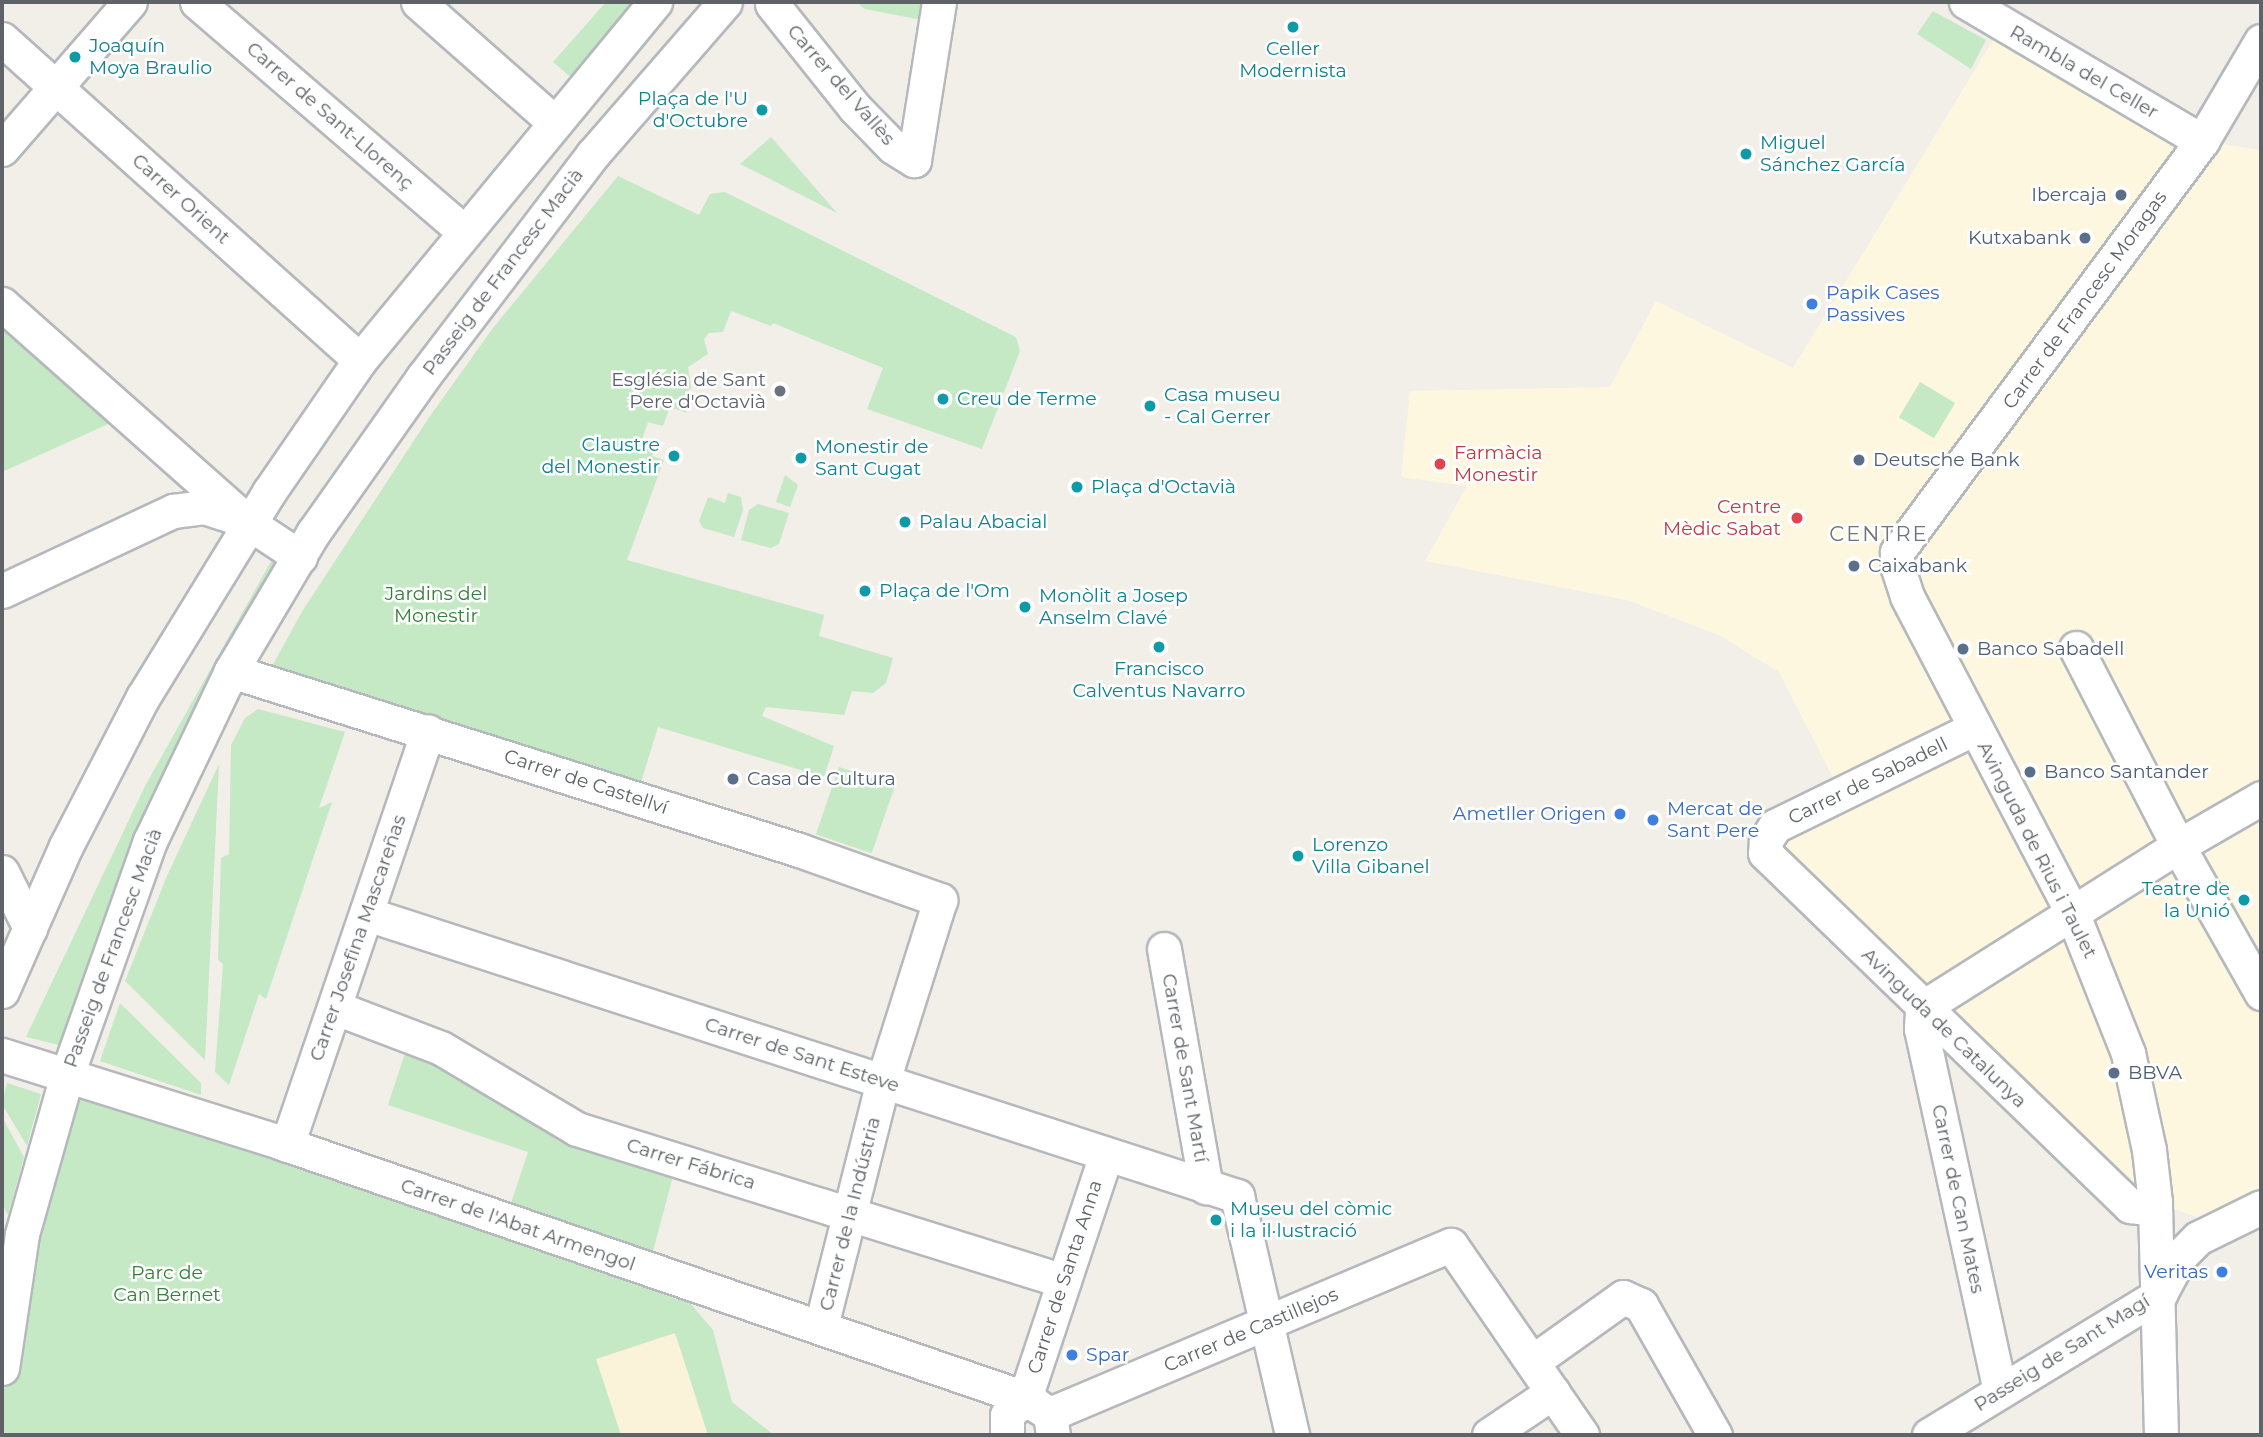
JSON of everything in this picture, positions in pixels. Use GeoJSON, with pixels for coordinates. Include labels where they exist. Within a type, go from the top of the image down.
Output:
{"type":"FeatureCollection","features":[{"type":"Feature","properties":{"kind":"street"},"geometry":{"type":"LineString","coordinates":[[2,149],[130,2]]}},
{"type":"Feature","properties":{"kind":"street","name":"Carrer de Sant-Llorenç"},"geometry":{"type":"LineString","coordinates":[[197,2],[463,231]]}},
{"type":"Feature","properties":{"kind":"street"},"geometry":{"type":"LineString","coordinates":[[418,2],[549,117]]}},
{"type":"Feature","properties":{"kind":"street"},"geometry":{"type":"LineString","coordinates":[[2,991],[66,846],[143,696],[250,524],[360,360],[463,231],[549,117],[655,2]]}},
{"type":"Feature","properties":{"kind":"street","name":"Passeig de Francesc Macià"},"geometry":{"type":"LineString","coordinates":[[2,1368],[22,1234],[67,1075],[150,841],[231,671],[300,557],[423,377],[593,154],[725,2]]}},
{"type":"Feature","properties":{"kind":"street","name":"Carrer del Vallès"},"geometry":{"type":"LineString","coordinates":[[772,4],[855,107],[893,147],[914,160],[939,2]]}},
{"type":"Feature","properties":{"kind":"street","name":"Rambla del Celler"},"geometry":{"type":"LineString","coordinates":[[1966,2],[2202,141]]}},
{"type":"Feature","properties":{"kind":"street","name":"Carrer Orient"},"geometry":{"type":"LineString","coordinates":[[2,38],[360,360]]}},
{"type":"Feature","properties":{"kind":"street","name":"Carrer de Francesc Moragas"},"geometry":{"type":"LineString","coordinates":[[1897,552],[2202,141],[2261,41]]}},
{"type":"Feature","properties":{"kind":"street"},"geometry":{"type":"LineString","coordinates":[[2,304],[250,524],[300,557]]}},
{"type":"Feature","properties":{"kind":"street"},"geometry":{"type":"LineString","coordinates":[[158,443],[178,482],[179,501],[173,511]]}},
{"type":"Feature","properties":{"kind":"street"},"geometry":{"type":"LineString","coordinates":[[2,592],[173,511],[204,507],[250,524]]}},
{"type":"Feature","properties":{"kind":"street","name":"Avinguda de Rius i Taulet"},"geometry":{"type":"LineString","coordinates":[[1897,552],[1897,566],[1908,596],[2072,912],[2128,1054],[2149,1150],[2148,1212],[2160,1293],[2161,1435]]}},
{"type":"Feature","properties":{"kind":"street"},"geometry":{"type":"LineString","coordinates":[[2076,648],[2178,846],[2261,993]]}},
{"type":"Feature","properties":{"kind":"street","name":"Carrer de Castellví"},"geometry":{"type":"LineString","coordinates":[[231,671],[799,850],[940,900]]}},
{"type":"Feature","properties":{"kind":"street","name":"Carrer de Sabadell"},"geometry":{"type":"LineString","coordinates":[[1766,840],[1775,826],[1975,728]]}},
{"type":"Feature","properties":{"kind":"street","name":"Carrer Josefina Mascareñas"},"geometry":{"type":"LineString","coordinates":[[287,1145],[336,1008],[428,732]]}},
{"type":"Feature","properties":{"kind":"street"},"geometry":{"type":"LineString","coordinates":[[1922,1008],[1925,1002],[2261,798]]}},
{"type":"Feature","properties":{"kind":"street","name":"Avinguda de Catalunya"},"geometry":{"type":"LineString","coordinates":[[1766,840],[1765,853],[1775,866],[1922,1008],[2148,1212]]}},
{"type":"Feature","properties":{"kind":"street"},"geometry":{"type":"LineString","coordinates":[[2,872],[30,928]]}},
{"type":"Feature","properties":{"kind":"street","name":"Carrer de la Indústria"},"geometry":{"type":"LineString","coordinates":[[821,1326],[883,1081],[940,900]]}},
{"type":"Feature","properties":{"kind":"street","name":"Carrer de Sant Esteve"},"geometry":{"type":"LineString","coordinates":[[367,914],[883,1081],[1105,1157],[1222,1191]]}},
{"type":"Feature","properties":{"kind":"street","name":"Carrer de Sant Martí"},"geometry":{"type":"LineString","coordinates":[[1164,948],[1222,1191],[1266,1324],[1292,1435]]}},
{"type":"Feature","properties":{"kind":"street","name":"Carrer Fábrica"},"geometry":{"type":"LineString","coordinates":[[336,1008],[441,1048],[577,1129],[850,1212],[1064,1281]]}},
{"type":"Feature","properties":{"kind":"street","name":"Carrer de Can Mates"},"geometry":{"type":"LineString","coordinates":[[1922,1008],[1921,1029],[2000,1391]]}},
{"type":"Feature","properties":{"kind":"street","name":"Carrer de l'Abat Armengol"},"geometry":{"type":"LineString","coordinates":[[2,1055],[287,1145],[821,1326],[1044,1420]]}},
{"type":"Feature","properties":{"kind":"street","name":"Carrer de Santa Anna"},"geometry":{"type":"LineString","coordinates":[[1044,1420],[1064,1281],[1105,1157]]}},
{"type":"Feature","properties":{"kind":"street"},"geometry":{"type":"LineString","coordinates":[[2148,1212],[2195,1230],[2218,1225],[2261,1207]]}},
{"type":"Feature","properties":{"kind":"street"},"geometry":{"type":"LineString","coordinates":[[2160,1293],[2181,1255],[2218,1225]]}},
{"type":"Feature","properties":{"kind":"street","name":"Carrer de Castillejos"},"geometry":{"type":"LineString","coordinates":[[1007,1435],[1007,1415],[1018,1404],[1044,1420],[1451,1245],[1532,1362]]}},
{"type":"Feature","properties":{"kind":"street","name":"Passeig de Sant Magí"},"geometry":{"type":"LineString","coordinates":[[1929,1435],[2160,1293]]}},
{"type":"Feature","properties":{"kind":"street"},"geometry":{"type":"LineString","coordinates":[[1582,1435],[1532,1362],[1623,1297],[1641,1305],[1715,1435]]}},
{"type":"Feature","properties":{"kind":"street"},"geometry":{"type":"LineString","coordinates":[[1489,1435],[1553,1392]]}},
{"type":"Feature","properties":{"kind":"shaded area"},"geometry":{"type":"Polygon","coordinates":[[[2003,24],[2202,141],[2261,150],[2261,1206],[2218,1225],[2155,1202],[2131,1200],[1765,853],[1841,793],[1779,672],[1721,636],[1627,600],[1425,561],[1467,486],[1401,477],[1410,391],[1610,387],[1656,301],[1793,368],[2003,24]]]}},
{"type":"Feature","properties":{"kind":"green space"},"geometry":{"type":"Polygon","coordinates":[[[606,2],[636,2],[571,77],[553,62],[606,2]]]}},
{"type":"Feature","properties":{"kind":"green space"},"geometry":{"type":"Polygon","coordinates":[[[856,2],[926,2],[922,20],[865,9],[856,2]]]}},
{"type":"Feature","properties":{"kind":"green space"},"geometry":{"type":"Polygon","coordinates":[[[1933,11],[1986,40],[1971,69],[1917,34],[1933,11]]]}},
{"type":"Feature","properties":{"kind":"green space"},"geometry":{"type":"Polygon","coordinates":[[[771,137],[837,213],[740,164],[771,137]]]}},
{"type":"Feature","properties":{"kind":"green space","name":"Jardins del Monestir"},"geometry":{"type":"Polygon","coordinates":[[[618,176],[699,215],[710,194],[725,192],[1016,337],[1020,351],[982,449],[867,409],[883,368],[773,323],[771,326],[731,311],[723,332],[709,333],[704,339],[708,354],[688,367],[691,388],[681,399],[687,413],[670,407],[663,426],[648,422],[642,439],[656,444],[652,456],[664,460],[627,560],[824,615],[819,636],[893,658],[886,683],[873,693],[852,691],[844,715],[766,707],[762,716],[834,746],[824,777],[658,727],[641,782],[272,666],[303,610],[428,419],[493,328],[618,176]]]}},
{"type":"Feature","properties":{"kind":"green space"},"geometry":{"type":"Polygon","coordinates":[[[2,304],[126,416],[2,472],[2,304]]]}},
{"type":"Feature","properties":{"kind":"green space"},"geometry":{"type":"Polygon","coordinates":[[[1920,382],[1955,403],[1934,438],[1899,417],[1920,382]]]}},
{"type":"Feature","properties":{"kind":"green space"},"geometry":{"type":"Polygon","coordinates":[[[785,475],[798,485],[790,507],[776,502],[785,475]]]}},
{"type":"Feature","properties":{"kind":"green space"},"geometry":{"type":"Polygon","coordinates":[[[728,493],[741,497],[743,510],[734,537],[703,528],[699,521],[708,497],[725,503],[728,493]]]}},
{"type":"Feature","properties":{"kind":"green space"},"geometry":{"type":"Polygon","coordinates":[[[758,504],[789,513],[779,544],[771,548],[741,540],[749,510],[758,504]]]}},
{"type":"Feature","properties":{"kind":"green space"},"geometry":{"type":"Polygon","coordinates":[[[273,558],[282,563],[121,879],[59,1045],[26,1037],[145,786],[273,558]]]}},
{"type":"Feature","properties":{"kind":"green space"},"geometry":{"type":"Polygon","coordinates":[[[258,709],[345,732],[319,808],[332,802],[266,999],[259,994],[229,1085],[215,1072],[223,964],[218,960],[221,858],[229,854],[231,745],[245,718],[258,709]]]}},
{"type":"Feature","properties":{"kind":"green space"},"geometry":{"type":"Polygon","coordinates":[[[219,764],[205,1060],[125,981],[167,876],[219,764]]]}},
{"type":"Feature","properties":{"kind":"green space"},"geometry":{"type":"Polygon","coordinates":[[[839,767],[895,786],[872,853],[816,834],[839,767]]]}},
{"type":"Feature","properties":{"kind":"green space"},"geometry":{"type":"Polygon","coordinates":[[[120,1003],[201,1083],[201,1095],[100,1061],[120,1003]]]}},
{"type":"Feature","properties":{"kind":"green space"},"geometry":{"type":"Polygon","coordinates":[[[407,1047],[675,1169],[653,1251],[511,1203],[528,1152],[388,1105],[407,1047]]]}},
{"type":"Feature","properties":{"kind":"green space"},"geometry":{"type":"Polygon","coordinates":[[[7,1083],[41,1094],[27,1146],[2,1104],[7,1083]]]}},
{"type":"Feature","properties":{"kind":"green space","name":"Parc de Can Bernet"},"geometry":{"type":"Polygon","coordinates":[[[66,1088],[691,1304],[713,1330],[732,1402],[774,1435],[2,1435],[2,1359],[66,1088]]]}},
{"type":"Feature","properties":{"kind":"green space"},"geometry":{"type":"Polygon","coordinates":[[[2,1117],[24,1157],[8,1215],[2,1204],[2,1117]]]}},
{"type":"Feature","properties":{"kind":"sand"},"geometry":{"type":"Polygon","coordinates":[[[675,1333],[708,1435],[621,1435],[596,1359],[675,1333]]]}},
{"type":"Feature","properties":{"kind":"place","name":"Celler Modernista"},"geometry":{"type":"Point","coordinates":[1293,27]}},
{"type":"Feature","properties":{"kind":"place","name":"Joaquín Moya Braulio"},"geometry":{"type":"Point","coordinates":[75,57]}},
{"type":"Feature","properties":{"kind":"place","name":"Plaça de l'U d'Octubre"},"geometry":{"type":"Point","coordinates":[762,110]}},
{"type":"Feature","properties":{"kind":"place","name":"Miguel Sánchez García"},"geometry":{"type":"Point","coordinates":[1746,154]}},
{"type":"Feature","properties":{"kind":"place","name":"Ibercaja"},"geometry":{"type":"Point","coordinates":[2121,195]}},
{"type":"Feature","properties":{"kind":"place","name":"Kutxabank"},"geometry":{"type":"Point","coordinates":[2085,238]}},
{"type":"Feature","properties":{"kind":"place","name":"Papik Cases Passives"},"geometry":{"type":"Point","coordinates":[1812,304]}},
{"type":"Feature","properties":{"kind":"place","name":"Església de Sant Pere d'Octavià"},"geometry":{"type":"Point","coordinates":[780,391]}},
{"type":"Feature","properties":{"kind":"place","name":"Creu de Terme"},"geometry":{"type":"Point","coordinates":[943,399]}},
{"type":"Feature","properties":{"kind":"place","name":"Casa museu - Cal Gerrer"},"geometry":{"type":"Point","coordinates":[1150,406]}},
{"type":"Feature","properties":{"kind":"place","name":"Claustre del Monestir"},"geometry":{"type":"Point","coordinates":[674,456]}},
{"type":"Feature","properties":{"kind":"place","name":"Monestir de Sant Cugat"},"geometry":{"type":"Point","coordinates":[801,458]}},
{"type":"Feature","properties":{"kind":"place","name":"Deutsche Bank"},"geometry":{"type":"Point","coordinates":[1859,460]}},
{"type":"Feature","properties":{"kind":"place","name":"Farmàcia Monestir"},"geometry":{"type":"Point","coordinates":[1440,464]}},
{"type":"Feature","properties":{"kind":"place","name":"Plaça d'Octavià"},"geometry":{"type":"Point","coordinates":[1077,487]}},
{"type":"Feature","properties":{"kind":"place","name":"Centre Mèdic Sabat"},"geometry":{"type":"Point","coordinates":[1797,518]}},
{"type":"Feature","properties":{"kind":"place","name":"Palau Abacial"},"geometry":{"type":"Point","coordinates":[905,522]}},
{"type":"Feature","properties":{"kind":"place","name":"Caixabank"},"geometry":{"type":"Point","coordinates":[1854,566]}},
{"type":"Feature","properties":{"kind":"place","name":"Plaça de l'Om"},"geometry":{"type":"Point","coordinates":[865,591]}},
{"type":"Feature","properties":{"kind":"place","name":"Monòlit a Josep Anselm Clavé"},"geometry":{"type":"Point","coordinates":[1025,607]}},
{"type":"Feature","properties":{"kind":"place","name":"Francisco Calventus Navarro"},"geometry":{"type":"Point","coordinates":[1159,647]}},
{"type":"Feature","properties":{"kind":"place","name":"Banco Sabadell"},"geometry":{"type":"Point","coordinates":[1963,649]}},
{"type":"Feature","properties":{"kind":"place","name":"Banco Santander"},"geometry":{"type":"Point","coordinates":[2030,772]}},
{"type":"Feature","properties":{"kind":"place","name":"Casa de Cultura"},"geometry":{"type":"Point","coordinates":[733,779]}},
{"type":"Feature","properties":{"kind":"place","name":"Ametller Origen"},"geometry":{"type":"Point","coordinates":[1620,814]}},
{"type":"Feature","properties":{"kind":"place","name":"Mercat de Sant Pere"},"geometry":{"type":"Point","coordinates":[1653,820]}},
{"type":"Feature","properties":{"kind":"place","name":"Lorenzo Villa Gibanel"},"geometry":{"type":"Point","coordinates":[1298,856]}},
{"type":"Feature","properties":{"kind":"place","name":"Teatre de la Unió"},"geometry":{"type":"Point","coordinates":[2244,900]}},
{"type":"Feature","properties":{"kind":"place","name":"BBVA"},"geometry":{"type":"Point","coordinates":[2114,1073]}},
{"type":"Feature","properties":{"kind":"place","name":"Museu del còmic i la il·lustració"},"geometry":{"type":"Point","coordinates":[1216,1220]}},
{"type":"Feature","properties":{"kind":"place","name":"Veritas"},"geometry":{"type":"Point","coordinates":[2222,1272]}},
{"type":"Feature","properties":{"kind":"place","name":"Spar"},"geometry":{"type":"Point","coordinates":[1072,1355]}},
{"type":"Feature","properties":{"kind":"district","name":"CENTRE"},"geometry":{"type":"Point","coordinates":[1879,534]}}]}
